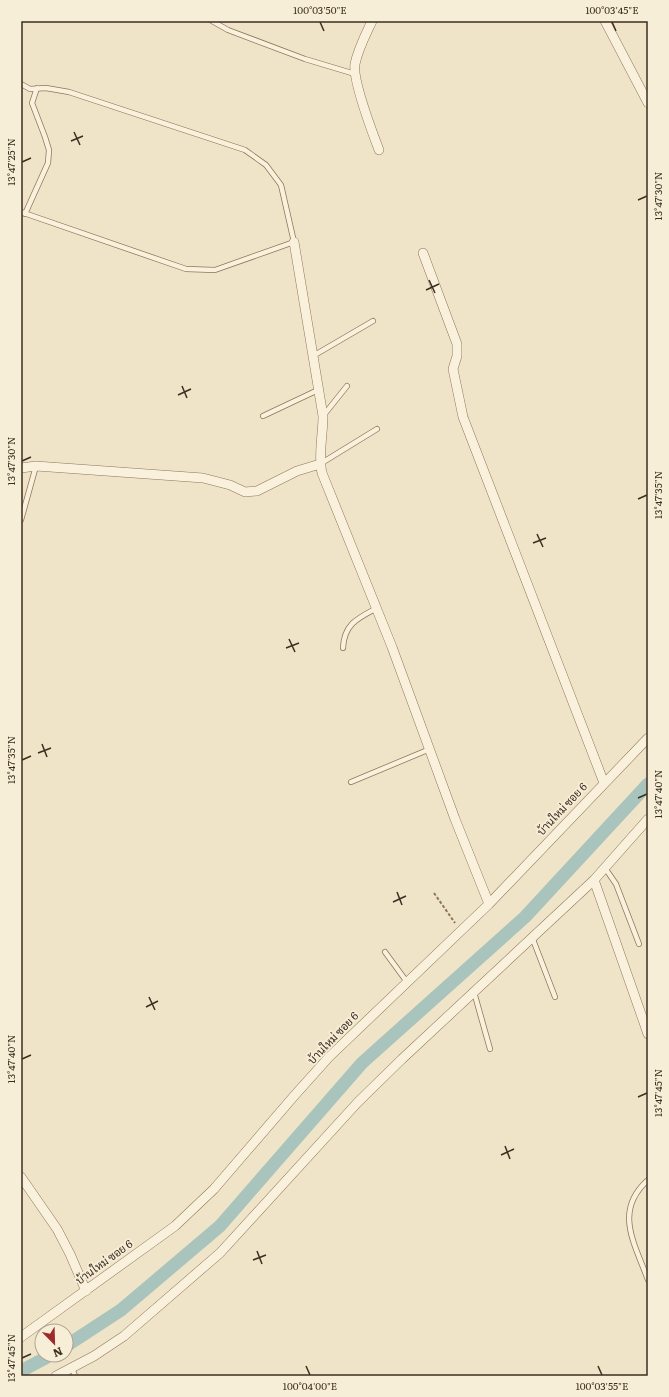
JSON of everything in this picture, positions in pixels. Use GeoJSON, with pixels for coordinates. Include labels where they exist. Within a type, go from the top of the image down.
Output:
{"type":"FeatureCollection","features":[{"type":"Feature","properties":{"kind":"street"},"geometry":{"type":"LineString","coordinates":[[372,21],[355,64],[355,74],[368,120],[379,150]]}},
{"type":"Feature","properties":{"kind":"street"},"geometry":{"type":"LineString","coordinates":[[607,22],[648,103]]}},
{"type":"Feature","properties":{"kind":"street"},"geometry":{"type":"LineString","coordinates":[[294,242],[323,416],[323,439],[320,464],[322,473],[377,608],[454,819],[489,904]]}},
{"type":"Feature","properties":{"kind":"street"},"geometry":{"type":"LineString","coordinates":[[423,253],[457,344],[457,356],[453,369],[463,417],[604,783]]}},
{"type":"Feature","properties":{"kind":"street"},"geometry":{"type":"LineString","coordinates":[[21,468],[36,466],[203,478],[230,485],[245,492],[257,491],[297,471],[320,464]]}},
{"type":"Feature","properties":{"kind":"street","name":"บ้านใหม่ ซอย 6"},"geometry":{"type":"LineString","coordinates":[[21,1337],[175,1226],[214,1189],[319,1068],[489,904],[648,738]]}},
{"type":"Feature","properties":{"kind":"street"},"geometry":{"type":"LineString","coordinates":[[56,1376],[74,1372],[124,1336],[220,1253],[358,1102],[594,880],[648,819]]}},
{"type":"Feature","properties":{"kind":"street"},"geometry":{"type":"LineString","coordinates":[[594,880],[648,1034]]}},
{"type":"Feature","properties":{"kind":"street"},"geometry":{"type":"LineString","coordinates":[[21,1177],[57,1229],[86,1291]]}},
{"type":"Feature","properties":{"kind":"lane"},"geometry":{"type":"LineString","coordinates":[[212,21],[228,30],[305,59],[355,74]]}},
{"type":"Feature","properties":{"kind":"lane"},"geometry":{"type":"LineString","coordinates":[[21,84],[30,89],[37,88],[46,88],[69,92],[245,150],[266,165],[281,185],[294,242],[215,270],[186,269],[23,213],[48,163],[49,150],[46,137],[32,103],[37,88]]}},
{"type":"Feature","properties":{"kind":"lane"},"geometry":{"type":"LineString","coordinates":[[313,356],[373,321]]}},
{"type":"Feature","properties":{"kind":"lane"},"geometry":{"type":"LineString","coordinates":[[323,416],[347,386]]}},
{"type":"Feature","properties":{"kind":"lane"},"geometry":{"type":"LineString","coordinates":[[263,416],[318,390]]}},
{"type":"Feature","properties":{"kind":"lane"},"geometry":{"type":"LineString","coordinates":[[320,464],[377,429]]}},
{"type":"Feature","properties":{"kind":"lane"},"geometry":{"type":"LineString","coordinates":[[21,520],[36,466]]}},
{"type":"Feature","properties":{"kind":"lane"},"geometry":{"type":"LineString","coordinates":[[343,648],[343,636],[350,626],[357,618],[377,608]]}},
{"type":"Feature","properties":{"kind":"lane"},"geometry":{"type":"LineString","coordinates":[[351,782],[430,750]]}},
{"type":"Feature","properties":{"kind":"lane"},"geometry":{"type":"LineString","coordinates":[[605,868],[616,884],[639,944]]}},
{"type":"Feature","properties":{"kind":"lane"},"geometry":{"type":"LineString","coordinates":[[532,937],[555,997]]}},
{"type":"Feature","properties":{"kind":"lane"},"geometry":{"type":"LineString","coordinates":[[385,952],[407,982]]}},
{"type":"Feature","properties":{"kind":"lane"},"geometry":{"type":"LineString","coordinates":[[474,992],[490,1049]]}},
{"type":"Feature","properties":{"kind":"lane"},"geometry":{"type":"LineString","coordinates":[[648,1180],[632,1200],[628,1211],[630,1229],[648,1280]]}},
{"type":"Feature","properties":{"kind":"path"},"geometry":{"type":"LineString","coordinates":[[434,893],[461,932]]}},
{"type":"Feature","properties":{"kind":"waterway"},"geometry":{"type":"LineString","coordinates":[[74,1341],[121,1310],[220,1226],[362,1063],[525,917],[648,784]]}},
{"type":"Feature","properties":{"kind":"waterway"},"geometry":{"type":"LineString","coordinates":[[21,1371],[36,1363]]}}]}
